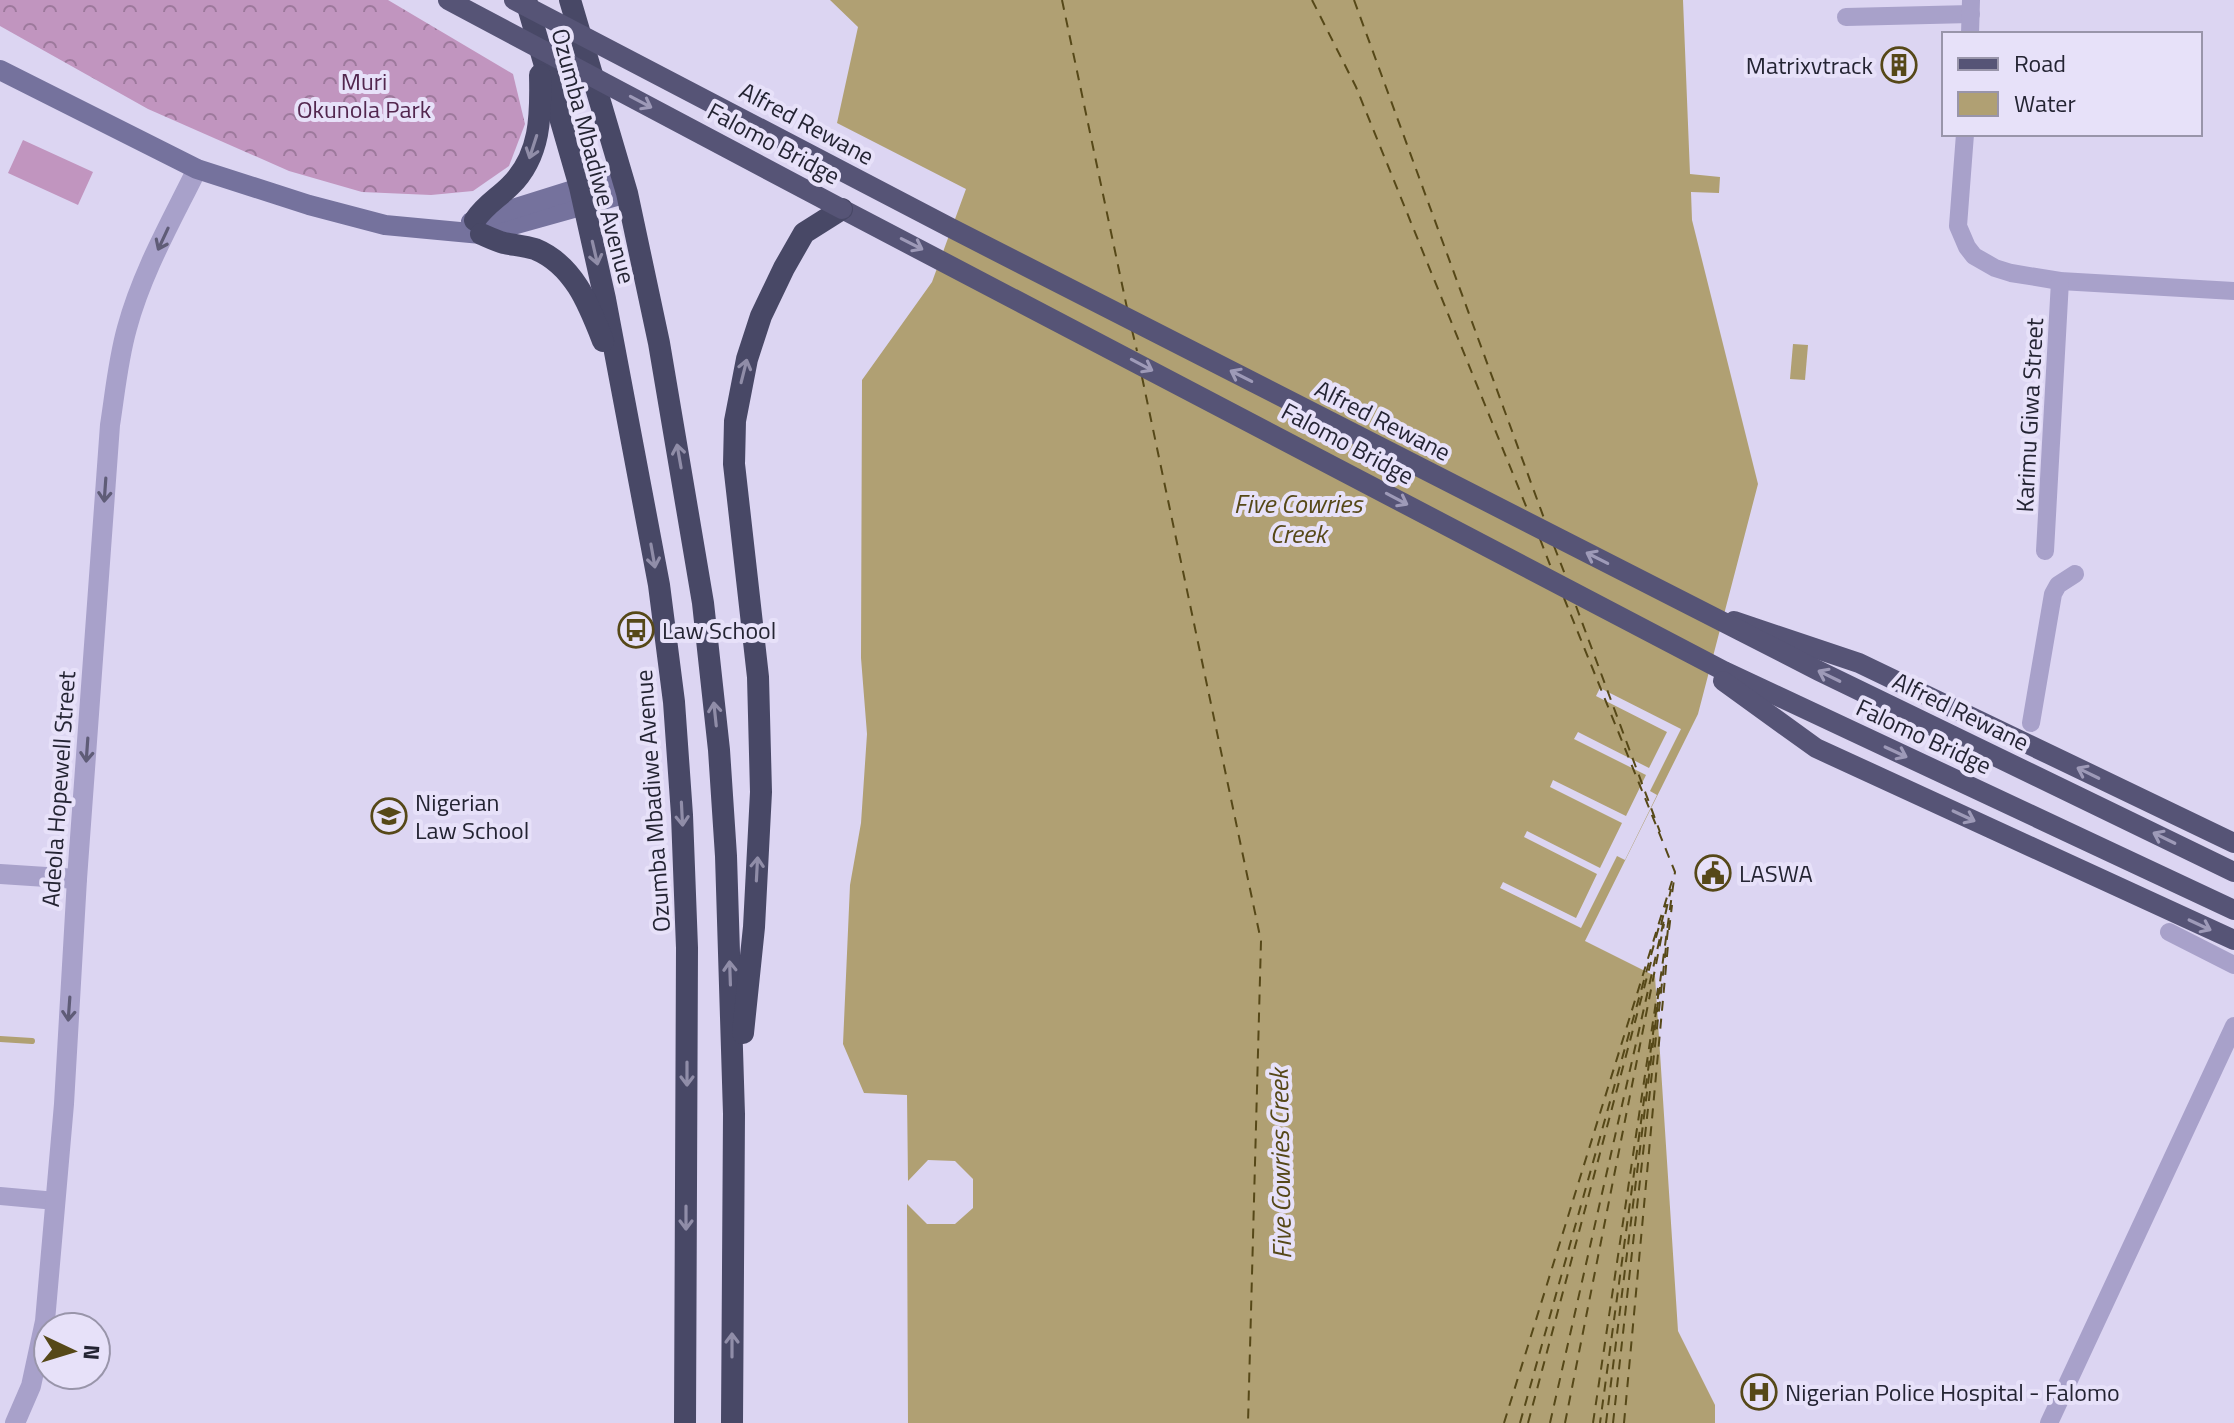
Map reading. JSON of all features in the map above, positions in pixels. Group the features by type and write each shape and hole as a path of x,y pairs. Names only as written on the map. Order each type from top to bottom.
{"highway":[{"name":"Ozumba Mbadiwe Avenue","path":"526,0 582,196 659,585 674,702 687,948 685,1423"},
{"name":"Ozumba Mbadiwe Avenue","path":"570,0 624,184 659,343 703,603 719,750 726,856 734,1114 732,1423"},
{"path":"539,42 540,120 535,145 525,169 507,189 483,207 478,227 502,243 532,248 549,256 564,269 576,283 590,310 624,396"},
{"path":"734,1114 754,927 761,792 758,677 734,464 735,421 744,371 761,316 784,268 804,233 842,209"}],"main road":[{"name":"Falomo Bridge","path":"448,0 1724,671 2234,910"},
{"name":"Alfred Rewane","path":"514,0 951,228 1819,671 2234,872"},
{"path":"0,70 197,169 309,205 385,225 453,231 478,227 624,184"},
{"path":"1695,608 1859,663 2234,843"},
{"path":"1674,645 1816,748 2234,940"}],"street":[{"path":"1846,17 1971,7 1970,32"},
{"path":"1965,136 1958,226 1974,256 2011,273 2060,281 2234,291"},
{"name":"Adeola Hopewell Street","path":"15,1423 31,1386 41,1347 56,1201 110,425 118,366 139,292 197,169"},
{"name":"Karimu Giwa Street","path":"2045,551 2060,281"},
{"path":"2031,723 2053,594 2058,585 2075,574"},
{"path":"0,874 77,879"},
{"path":"2169,932 2234,965"},
{"path":"2049,1423 2234,1026"},
{"path":"0,1196 56,1201"}],"green space":[{"name":"Muri Okunola Park","path":"0,0 388,0 513,74 525,124 509,166 473,191 431,195 362,192 289,171 148,109 0,26"},
{"path":"23,140 93,172 78,205 8,173"}],"water":[{"name":"Five Cowries Creek","path":"830,0 1683,0 1690,174 1720,177 1719,193 1691,192 1692,220 1758,484 1698,714 1585,941 1655,976 1678,1331 1715,1405 1715,1423 908,1423 907,1204 927,1224 955,1224 973,1208 973,1179 955,1161 928,1160 908,1181 907,1095 864,1093 843,1044 850,885 861,823 867,734 861,658 862,380 932,282 966,189 837,123 858,27"},
{"path":"1793,344 1808,345 1805,380 1790,379"}],"pier":[{"path":"1600,688 1681,729 1650,791 1657,795 1625,860 1617,856 1581,928 1500,888 1503,882 1576,918 1597,874 1524,837 1527,831 1600,868 1622,823 1550,787 1553,780 1626,816 1646,775 1574,739 1578,732 1649,768 1667,732 1596,696"}],"waterway":[{"path":"0,1039 32,1041"}],"ferry route":[{"path":"1062,0 1127,308"},
{"path":"1312,0 1356,87 1528,511"},
{"path":"1354,0 1545,521"},
{"path":"1132,330 1137,351"},
{"path":"1142,377 1261,941 1248,1423"},
{"path":"1540,539 1552,570"},
{"path":"1554,546 1566,577"},
{"path":"1564,598 1675,872 1600,1423"},
{"path":"1576,606 1660,832"},
{"path":"1504,1423 1672,881"},
{"path":"1550,1423 1671,889"},
{"path":"1661,925 1666,904"},
{"path":"1669,930 1672,905"},
{"path":"1520,1423 1660,923"},
{"path":"1565,1423 1664,924"},
{"path":"1613,1423 1668,929"},
{"path":"1624,1423 1668,945"},
{"path":"1528,1423 1651,962"},
{"path":"1606,1423 1660,987"},
{"path":"1593,1423 1658,988"}],"place":[{"name":"Matrixvtrack","path":"1899,65"},
{"name":"Law School","path":"636,630"},
{"name":"Nigerian Law School","path":"389,816"},
{"name":"LASWA","path":"1713,873"},
{"name":"Nigerian Police Hospital - Falomo","path":"1759,1392"}]}
